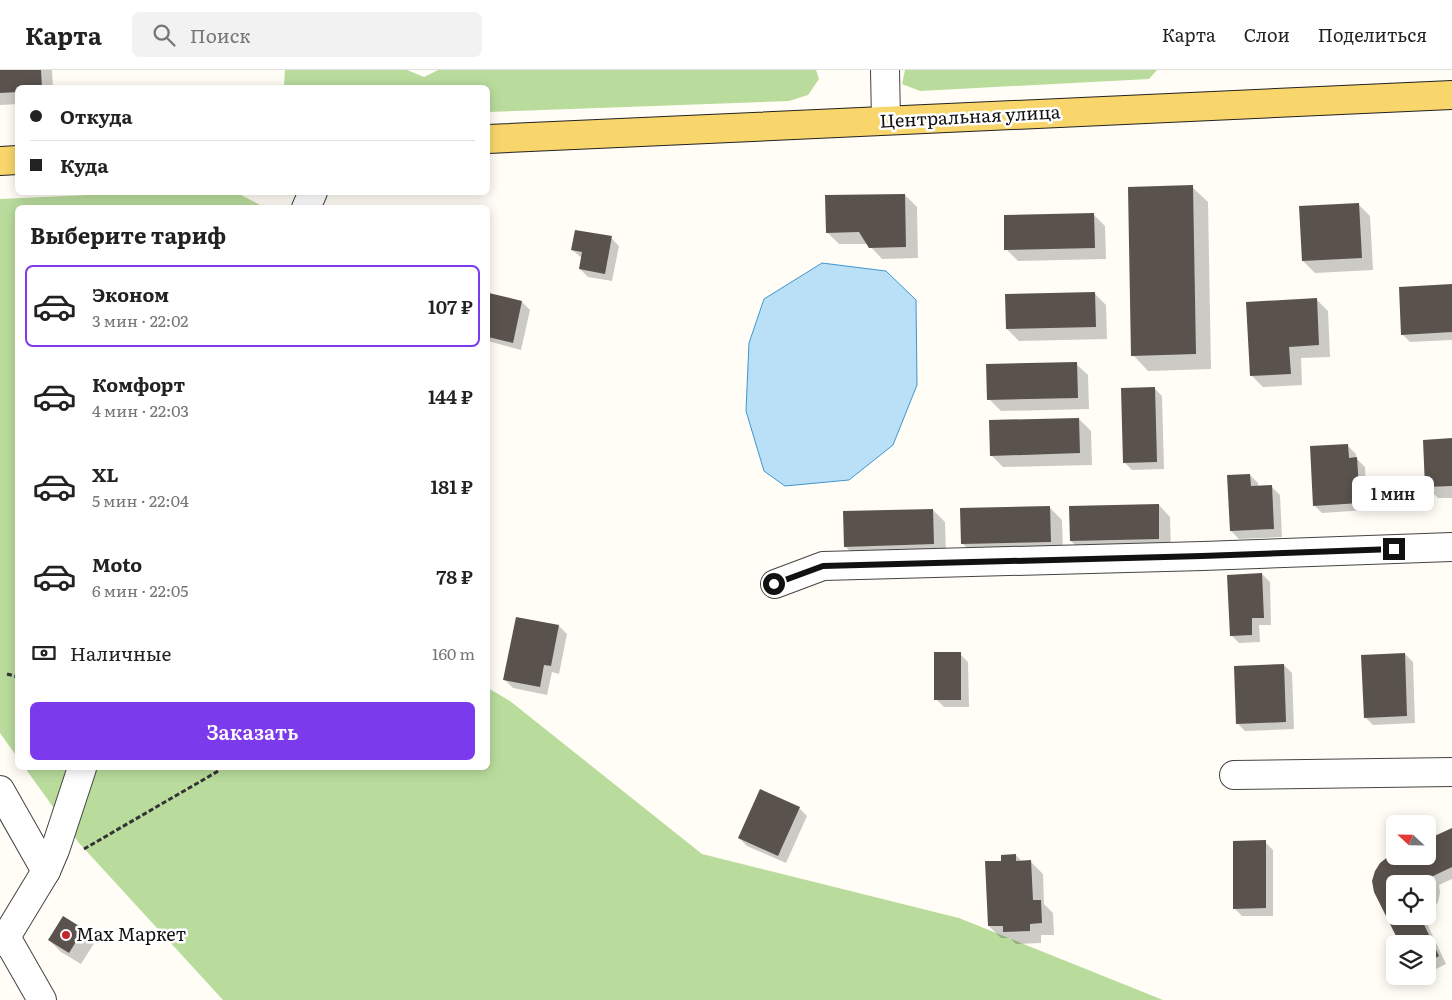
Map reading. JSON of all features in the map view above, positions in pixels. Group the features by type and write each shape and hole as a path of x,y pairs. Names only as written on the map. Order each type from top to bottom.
{"main road":[{"name":"Центральная улица","path":"490,139 1452,95"},
{"path":"0,161 15,160"}],"street":[{"path":"885,70 886,120"},
{"path":"774,584 823,566 1452,547"},
{"path":"42,1000 3,940 46,871 55,850 81,770"},
{"path":"1234,775 1452,772"},
{"path":"0,790 46,871"}],"path":[{"path":"6,674 15,676"},
{"path":"46,871 220,770"}],"green space":[{"path":"285,70 407,70 424,77 438,70 816,70 819,79 808,95 789,101 490,112 490,85 284,85"},
{"path":"905,70 1157,70 1149,79 920,91 902,84"},
{"path":"89,195 241,195 260,205 15,205 15,754 0,733 0,199"},
{"path":"490,689 510,701 702,854 959,918 1163,1000 223,1000 79,843 26,770 490,770"}],"water":[{"path":"822,263 886,271 916,300 917,385 893,445 849,480 785,486 764,471 746,411 749,343 764,299"}],"building":[{"path":"0,70 41,70 42,85 15,85 15,92 0,93"},
{"path":"1193,185 1196,354 1131,356 1128,187"},
{"path":"905,194 906,247 869,248 859,232 826,233 825,195"},
{"path":"1359,203 1362,258 1302,261 1299,206"},
{"path":"1094,213 1095,248 1004,250 1004,215"},
{"path":"575,230 612,236 605,274 579,269 582,252 571,250"},
{"path":"1452,284 1452,332 1401,335 1399,287"},
{"path":"1095,292 1096,327 1006,329 1005,294"},
{"path":"490,293 522,301 513,343 490,337"},
{"path":"1317,298 1319,345 1289,347 1291,374 1250,376 1246,302"},
{"path":"1077,362 1078,398 987,400 986,364"},
{"path":"1155,387 1157,462 1123,463 1121,388"},
{"path":"1079,418 1080,453 990,456 989,420"},
{"path":"1452,438 1452,486 1425,487 1423,440"},
{"path":"1348,444 1349,458 1357,457 1360,503 1313,506 1310,446"},
{"path":"1250,474 1251,486 1272,485 1274,529 1230,531 1227,475"},
{"path":"1159,504 1159,539 1070,541 1069,506"},
{"path":"1050,506 1051,542 961,544 960,508"},
{"path":"933,509 934,544 844,547 843,511"},
{"path":"1262,573 1264,618 1252,618 1252,635 1230,636 1227,575"},
{"path":"516,617 559,625 551,666 544,665 540,687 503,680"},
{"path":"934,652 961,652 961,700 934,700"},
{"path":"1405,653 1407,716 1364,718 1361,655"},
{"path":"1284,664 1286,722 1236,724 1234,666"},
{"path":"760,789 800,807 778,856 738,838"},
{"path":"1452,828 1452,867 1435,875 1386,875 1386,916 1374,892 1372,881 1375,871 1386,858 1386,865 1436,865 1436,835"},
{"path":"1266,840 1266,908 1233,909 1233,841"},
{"path":"1016,854 1016,861 1031,860 1033,900 1041,900 1042,923 1030,924 1030,931 1003,932 1003,926 988,926 985,861 1001,861 1001,855"},
{"name":"Мах Маркет","path":"63,916 84,929 69,953 48,940"},
{"path":"1390,925 1424,925 1429,935 1396,935"}],"place":[{"name":"Мах Маркет","path":"66,935"}],"route":[{"path":"774,584 823,566 1394,549"}]}
